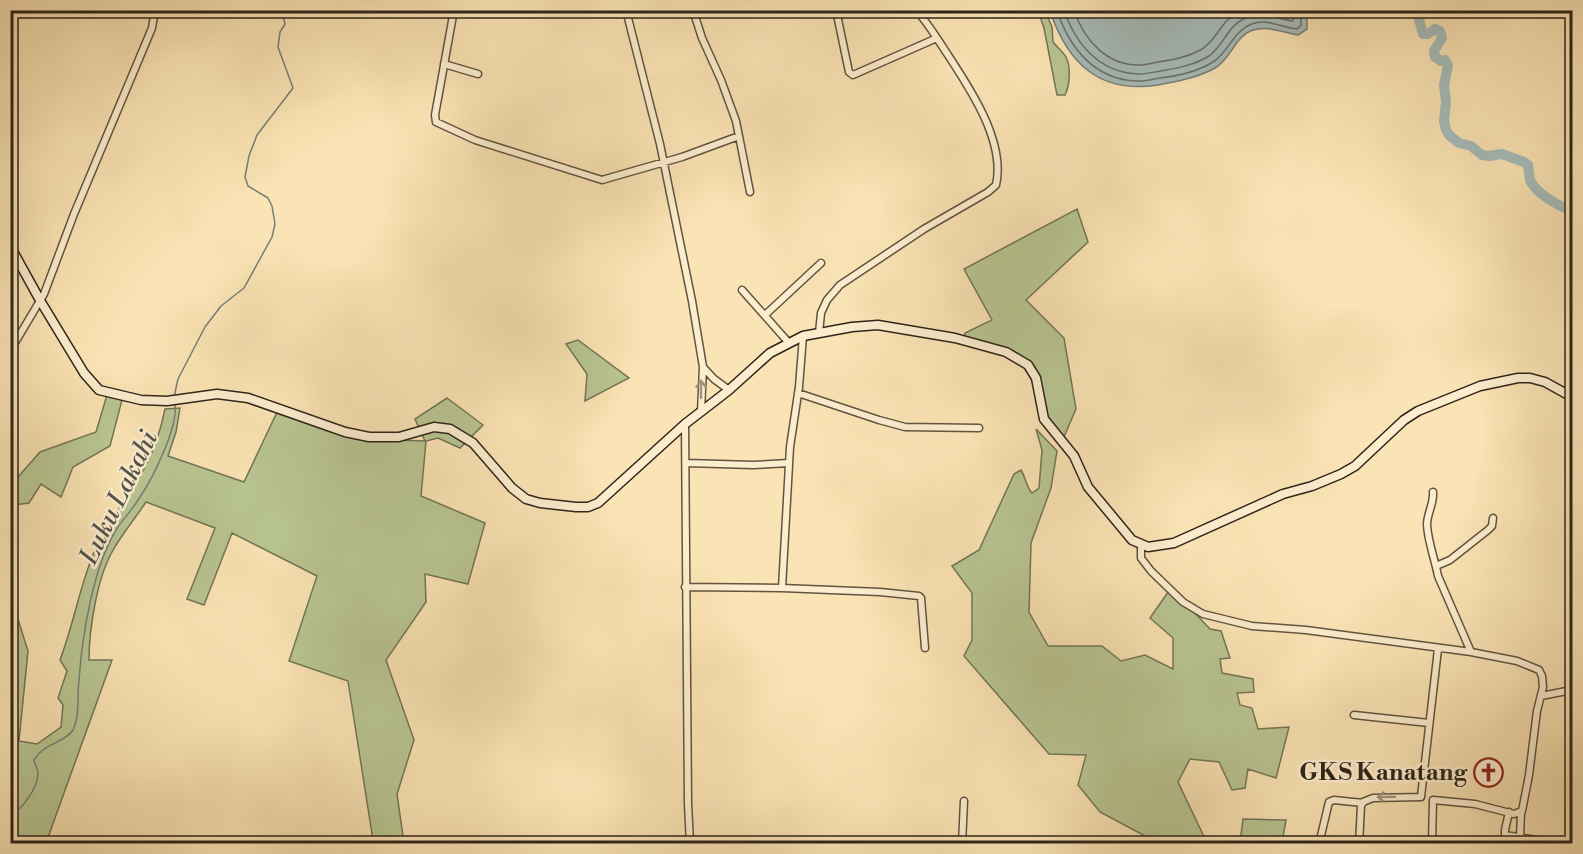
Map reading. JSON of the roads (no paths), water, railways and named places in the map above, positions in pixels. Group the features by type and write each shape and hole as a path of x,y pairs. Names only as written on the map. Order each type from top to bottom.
{"main road":[{"path":"10,246 40,302 84,374 95,386 111,394 132,399 167,401 217,394 248,398 339,430 369,437 399,437 434,427 450,429 473,442 519,494 540,503 576,507 598,504 685,424 729,390 770,353 803,336 852,327 878,325 955,338 1006,352 1021,360 1032,370 1036,378 1042,411 1048,426 1074,456 1088,487 1132,540 1141,546 1148,547 1174,543 1283,494 1312,486 1341,474 1354,466 1390,431 1411,415 1480,386 1518,378 1530,378 1545,382 1572,397"}],"street":[{"path":"10,351 40,302 74,214 152,28 155,10"},
{"path":"454,10 435,120 462,135 597,179 607,179 664,162 739,136"},
{"path":"626,10 664,162 703,366 701,413"},
{"path":"693,10 736,121 750,192"},
{"path":"836,10 849,72 853,75 937,38"},
{"path":"819,333 823,308 840,285 924,229 988,192 996,185 993,143 980,109 930,26 916,10"},
{"path":"444,64 478,74"},
{"path":"765,315 821,263"},
{"path":"741,290 789,343"},
{"path":"782,588 789,463 803,336"},
{"path":"703,366 714,379 729,390"},
{"path":"798,393 905,427 979,428"},
{"path":"685,424 690,843"},
{"path":"686,463 740,465 789,463"},
{"path":"1433,492 1434,500 1427,524 1438,576 1471,652"},
{"path":"1436,566 1450,560 1492,526 1493,518"},
{"path":"1141,546 1141,558 1151,571 1183,602 1203,614 1252,626 1306,630 1471,652 1517,661 1535,668 1542,676 1541,696 1524,806 1521,812 1520,838"},
{"path":"686,587 782,588 919,596 925,648"},
{"path":"1421,797 1438,649"},
{"path":"1541,696 1572,690"},
{"path":"1354,715 1429,723"},
{"path":"1319,843 1329,802 1334,800 1363,802 1373,798 1421,797 1521,812"},
{"path":"1432,843 1433,800"},
{"path":"962,843 964,801"},
{"path":"1359,843 1363,802"},
{"path":"1505,843 1509,812"},
{"path":"1505,835 1562,843"}],"water":[{"path":"1307,10 1307,29 1298,35 1270,29 1253,30 1237,42 1225,59 1215,68 1194,77 1137,87 1103,80 1089,71 1066,46 1050,11"}],"waterway":[{"name":"Luku Lakahi","path":"174,397 178,379 205,327 221,306 244,288 272,237 275,224 272,206 268,198 248,186 245,177 249,156 257,135 293,88 278,47 280,32 285,24 282,10"},
{"path":"1414,10 1417,12 1423,34 1428,34 1435,29 1440,31 1442,38 1434,51 1435,57 1441,61 1445,60 1448,65 1444,85 1446,102 1444,121 1449,135 1459,143 1471,146 1482,155 1502,154 1524,162 1528,165 1530,180 1537,190 1555,203 1572,211"},
{"name":"Luku Lakahi","path":"10,816 24,803 35,786 38,770 34,760 43,750 73,730 86,623 95,582 108,545 116,530 137,501 158,465 173,426 175,405"}],"place":[{"name":"GKS Kanatang","path":"1488,772"}]}
